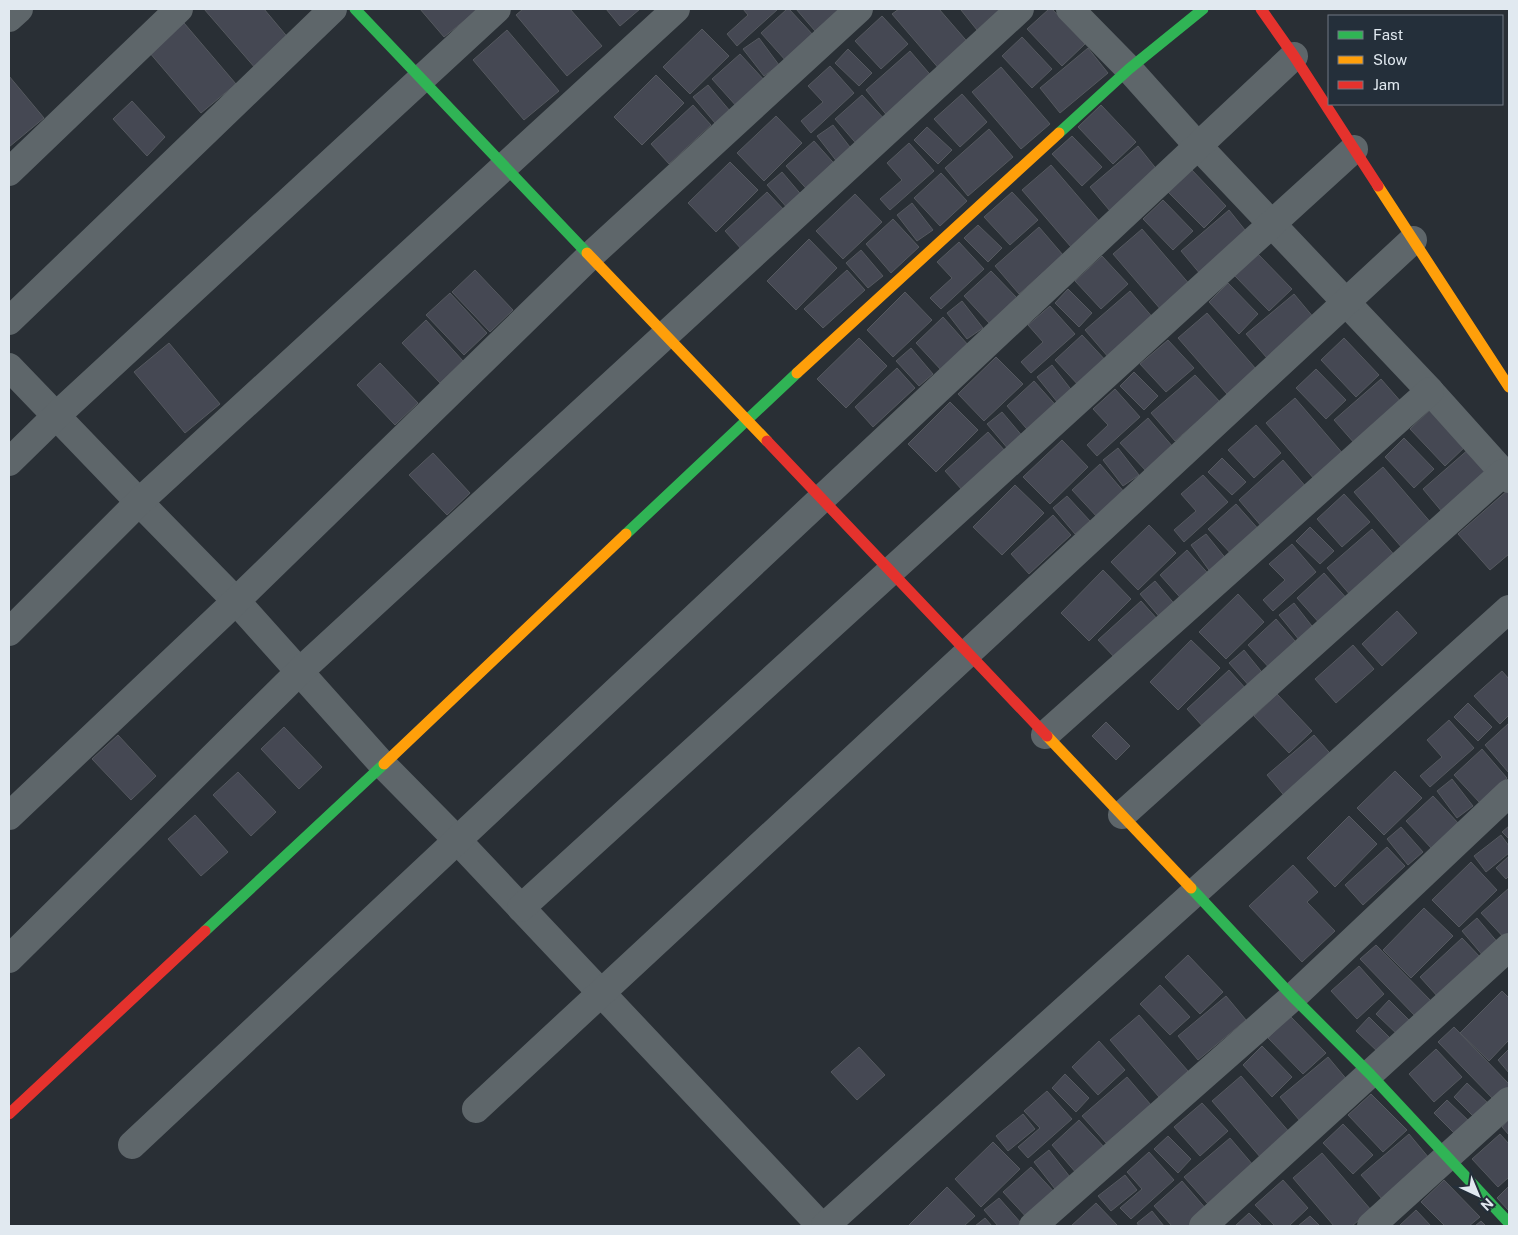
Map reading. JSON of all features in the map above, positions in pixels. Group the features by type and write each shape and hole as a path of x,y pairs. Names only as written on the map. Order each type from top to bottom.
{"street":[{"path":"9,18 19,9"},
{"path":"9,172 179,9"},
{"path":"9,321 332,9"},
{"path":"355,9 1293,997 1370,1074 1509,1224"},
{"path":"9,462 56,415 497,9"},
{"path":"9,632 139,502 676,9"},
{"path":"9,816 236,601 590,256 859,9"},
{"path":"9,959 299,672 1020,9"},
{"path":"1070,9 1129,69 1198,146 1430,391 1506,476 1122,815"},
{"path":"9,1114 383,765 746,420 1129,69 1203,9"},
{"path":"1261,9 1294,56 1509,387"},
{"path":"132,1145 1294,56"},
{"path":"521,908 1354,149"},
{"path":"476,1108 1413,240"},
{"path":"9,367 236,601 383,765 457,840 821,1226"},
{"path":"1046,735 1430,391"},
{"path":"825,1226 1509,609"},
{"path":"1033,1226 1293,997 1509,793"},
{"path":"1203,1226 1509,946"},
{"path":"1372,1226 1509,1101"}],"building":[{"path":"204,9 264,9 290,40 256,69"},
{"path":"420,9 479,9 444,37"},
{"path":"523,9 570,9 602,46 567,76 516,15"},
{"path":"606,9 640,9 620,26"},
{"path":"743,9 778,9 737,46 727,34 748,15"},
{"path":"787,9 814,36 786,61 761,33"},
{"path":"796,9 840,9 815,31"},
{"path":"899,9 939,9 971,46 941,71 892,14"},
{"path":"962,9 1012,9 981,35"},
{"path":"1049,9 1052,9 1085,44 1062,66 1027,29"},
{"path":"882,16 908,44 881,69 855,41"},
{"path":"184,23 236,84 201,113 149,52"},
{"path":"702,29 729,56 690,94 663,67"},
{"path":"507,30 559,91 524,120 473,60"},
{"path":"1022,37 1052,69 1032,88 1002,56"},
{"path":"759,38 779,65 764,76 743,49"},
{"path":"1088,48 1108,73 1060,113 1040,88"},
{"path":"848,49 872,73 859,86 835,63"},
{"path":"910,51 934,79 889,118 866,90"},
{"path":"740,54 766,82 738,108 712,79"},
{"path":"830,66 854,93 811,133 801,121 823,102 808,86"},
{"path":"1001,67 1050,124 1021,149 972,92"},
{"path":"656,75 684,103 642,145 614,117"},
{"path":"9,76 44,118 9,147"},
{"path":"708,85 730,111 715,123 693,97"},
{"path":"962,94 987,122 960,147 934,119"},
{"path":"862,95 888,123 860,148 835,119"},
{"path":"132,101 165,137 147,156 113,119"},
{"path":"693,105 711,125 669,164 651,144"},
{"path":"1101,105 1136,142 1113,164 1078,127"},
{"path":"776,116 802,143 764,181 737,153"},
{"path":"833,125 853,151 838,163 817,136"},
{"path":"927,127 952,150 938,164 914,140"},
{"path":"989,129 1013,157 968,196 945,168"},
{"path":"1072,136 1102,167 1082,186 1052,154"},
{"path":"814,141 840,170 812,195 786,166"},
{"path":"909,143 934,171 890,210 880,199 902,180 887,163"},
{"path":"1138,146 1158,171 1110,211 1090,187"},
{"path":"730,162 758,190 716,232 688,203"},
{"path":"1051,165 1100,222 1071,247 1022,190"},
{"path":"1191,169 1226,206 1204,228 1168,192"},
{"path":"782,172 804,198 789,210 767,185"},
{"path":"941,173 967,201 940,226 914,198"},
{"path":"767,192 786,212 743,251 725,231"},
{"path":"1012,192 1038,220 1010,245 984,217"},
{"path":"855,194 882,222 843,259 816,231"},
{"path":"1163,200 1193,231 1173,250 1143,219"},
{"path":"912,203 933,230 917,241 897,215"},
{"path":"1229,210 1249,235 1201,275 1181,251"},
{"path":"893,219 919,247 891,273 866,244"},
{"path":"978,225 1002,248 988,262 964,238"},
{"path":"1039,227 1063,255 1019,294 995,266"},
{"path":"1142,229 1191,286 1162,311 1113,254"},
{"path":"809,239 837,268 796,310 767,281"},
{"path":"959,242 984,269 941,309 930,298 952,278 937,262"},
{"path":"861,250 883,276 868,288 846,263"},
{"path":"1257,253 1292,289 1269,311 1234,275"},
{"path":"1102,256 1128,284 1101,309 1075,281"},
{"path":"475,270 513,310 490,332 452,292"},
{"path":"847,270 865,290 823,328 804,309"},
{"path":"991,271 1018,299 990,324 964,296"},
{"path":"1228,283 1258,314 1239,334 1209,302"},
{"path":"1068,289 1092,313 1079,327 1055,303"},
{"path":"1130,291 1154,319 1109,358 1085,330"},
{"path":"905,292 932,320 893,357 867,330"},
{"path":"450,293 487,333 464,355 426,315"},
{"path":"1294,294 1314,318 1267,358 1246,334"},
{"path":"962,301 983,328 967,339 947,313"},
{"path":"1050,306 1075,334 1031,373 1021,362 1043,342 1028,325"},
{"path":"1207,313 1256,369 1227,394 1178,338"},
{"path":"943,317 969,346 942,371 916,343"},
{"path":"426,320 463,361 440,383 402,343"},
{"path":"1082,335 1108,363 1081,388 1055,360"},
{"path":"859,338 887,366 846,408 817,379"},
{"path":"1344,338 1379,375 1356,397 1321,360"},
{"path":"1168,340 1194,368 1166,392 1140,364"},
{"path":"169,343 220,404 185,433 134,372"},
{"path":"911,348 933,374 919,386 896,361"},
{"path":"996,357 1023,384 984,421 958,394"},
{"path":"380,363 418,403 395,425 357,385"},
{"path":"1052,365 1073,392 1058,403 1037,377"},
{"path":"897,368 915,388 873,427 855,407"},
{"path":"1316,369 1346,400 1326,419 1296,388"},
{"path":"1134,372 1158,396 1144,410 1120,386"},
{"path":"1195,375 1220,402 1175,441 1151,413"},
{"path":"1381,379 1402,403 1355,444 1334,420"},
{"path":"1034,381 1060,410 1032,435 1007,406"},
{"path":"1115,389 1140,417 1097,456 1087,445 1108,425 1093,409"},
{"path":"1295,398 1344,455 1315,480 1266,423"},
{"path":"950,402 978,430 936,472 908,444"},
{"path":"1433,407 1468,444 1445,466 1410,429"},
{"path":"1002,412 1024,438 1009,450 987,424"},
{"path":"1148,418 1173,447 1146,471 1120,443"},
{"path":"1256,425 1281,453 1254,478 1228,450"},
{"path":"988,432 1006,452 963,491 945,471"},
{"path":"1404,438 1434,469 1414,488 1385,457"},
{"path":"1062,440 1088,467 1050,504 1023,477"},
{"path":"1118,448 1139,475 1123,486 1103,460"},
{"path":"1470,448 1491,473 1443,513 1423,489"},
{"path":"433,453 470,493 447,515 409,475"},
{"path":"1222,458 1246,482 1232,495 1208,472"},
{"path":"1283,460 1307,488 1262,527 1239,500"},
{"path":"1100,464 1125,493 1098,518 1072,490"},
{"path":"1383,467 1432,524 1403,549 1354,492"},
{"path":"1203,475 1228,502 1184,542 1174,530 1196,511 1181,494"},
{"path":"1015,485 1044,513 1002,555 973,527"},
{"path":"1509,489 1509,554 1490,570 1458,534"},
{"path":"1344,494 1370,522 1342,547 1317,519"},
{"path":"1067,496 1090,521 1075,534 1053,508"},
{"path":"1236,504 1261,532 1234,557 1208,529"},
{"path":"1053,515 1071,535 1029,574 1011,554"},
{"path":"1149,525 1176,553 1138,590 1111,562"},
{"path":"1310,527 1334,551 1320,564 1296,541"},
{"path":"1372,529 1396,557 1351,596 1327,568"},
{"path":"1206,534 1227,560 1211,573 1191,545"},
{"path":"1292,544 1316,572 1273,611 1263,600 1285,580 1269,564"},
{"path":"1187,550 1213,579 1186,604 1160,575"},
{"path":"1103,570 1131,599 1089,641 1061,613"},
{"path":"1324,573 1349,601 1322,626 1297,598"},
{"path":"1155,581 1177,607 1162,620 1140,594"},
{"path":"1238,594 1264,622 1226,659 1199,632"},
{"path":"1141,601 1159,621 1117,660 1098,640"},
{"path":"1294,603 1315,630 1300,641 1279,615"},
{"path":"1397,611 1417,633 1382,666 1362,644"},
{"path":"1276,619 1301,648 1274,673 1248,645"},
{"path":"1191,640 1220,668 1178,710 1150,682"},
{"path":"1353,645 1374,669 1336,703 1315,679"},
{"path":"1244,650 1265,676 1251,688 1229,663"},
{"path":"1229,670 1247,690 1205,729 1187,709"},
{"path":"1502,671 1509,679 1509,715 1500,724 1474,696"},
{"path":"1277,694 1312,731 1289,753 1254,716"},
{"path":"1468,703 1492,727 1478,741 1454,717"},
{"path":"1449,720 1474,748 1430,787 1420,776 1442,757 1427,740"},
{"path":"1106,722 1130,746 1116,760 1092,736"},
{"path":"1509,723 1509,772 1508,772 1485,745"},
{"path":"284,727 322,767 299,789 261,749"},
{"path":"118,735 156,776 131,800 92,759"},
{"path":"1314,735 1335,759 1287,799 1267,775"},
{"path":"1482,749 1507,778 1480,803 1454,775"},
{"path":"1395,771 1422,798 1384,835 1357,808"},
{"path":"238,772 276,812 251,836 213,795"},
{"path":"1452,779 1473,806 1457,818 1437,791"},
{"path":"1433,796 1459,824 1432,849 1406,821"},
{"path":"195,815 228,852 201,876 168,839"},
{"path":"1349,816 1377,844 1335,887 1307,858"},
{"path":"1509,826 1509,839 1502,832"},
{"path":"1401,827 1423,852 1408,865 1387,839"},
{"path":"1501,835 1509,846 1509,853 1486,872 1474,856"},
{"path":"1387,847 1405,866 1363,905 1345,885"},
{"path":"1509,856 1509,876 1506,879 1496,868"},
{"path":"1471,862 1497,890 1459,927 1432,900"},
{"path":"1293,865 1318,892 1307,902 1335,931 1302,962 1249,906"},
{"path":"1509,888 1509,939 1507,941 1481,913"},
{"path":"1424,908 1453,936 1411,978 1383,950"},
{"path":"1477,918 1499,944 1484,957 1462,931"},
{"path":"1462,938 1481,958 1438,997 1420,977"},
{"path":"1376,945 1433,1003 1417,1018 1360,959"},
{"path":"1188,955 1223,992 1200,1014 1165,977"},
{"path":"1359,966 1384,994 1357,1019 1331,991"},
{"path":"1160,985 1190,1017 1170,1035 1140,1004"},
{"path":"1502,991 1509,998 1509,1040 1489,1061 1460,1033"},
{"path":"1226,996 1246,1020 1198,1060 1178,1036"},
{"path":"1389,1000 1413,1024 1400,1037 1376,1014"},
{"path":"1139,1015 1188,1071 1159,1097 1110,1040"},
{"path":"1290,1016 1326,1053 1303,1074 1268,1038"},
{"path":"1369,1017 1393,1041 1380,1054 1356,1031"},
{"path":"1454,1027 1509,1084 1509,1087 1495,1101 1438,1042"},
{"path":"1099,1041 1125,1070 1098,1095 1072,1067"},
{"path":"1262,1046 1292,1077 1272,1097 1243,1065"},
{"path":"859,1047 885,1075 857,1100 831,1072"},
{"path":"1436,1049 1462,1077 1434,1102 1409,1074"},
{"path":"1509,1049 1509,1073 1498,1060"},
{"path":"1328,1057 1348,1081 1300,1121 1280,1097"},
{"path":"1065,1074 1089,1098 1076,1112 1052,1088"},
{"path":"1241,1076 1290,1133 1261,1158 1212,1101"},
{"path":"1127,1077 1151,1105 1106,1143 1082,1116"},
{"path":"1467,1083 1491,1106 1477,1120 1454,1097"},
{"path":"1047,1091 1072,1119 1028,1158 1018,1147 1040,1128 1024,1111"},
{"path":"1371,1094 1407,1130 1383,1152 1348,1115"},
{"path":"1447,1100 1471,1123 1458,1137 1434,1113"},
{"path":"1202,1103 1228,1131 1200,1156 1174,1127"},
{"path":"1023,1114 1035,1129 1008,1151 996,1136"},
{"path":"1509,1119 1509,1135 1502,1127"},
{"path":"1079,1120 1105,1148 1077,1174 1052,1145"},
{"path":"1343,1124 1373,1155 1353,1174 1323,1143"},
{"path":"1409,1134 1429,1158 1382,1199 1361,1175"},
{"path":"1500,1134 1509,1144 1509,1177 1498,1187 1472,1159"},
{"path":"1168,1136 1191,1159 1178,1173 1154,1149"},
{"path":"1230,1138 1253,1165 1208,1204 1184,1177"},
{"path":"993,1142 1020,1169 981,1207 955,1179"},
{"path":"1049,1150 1070,1177 1055,1189 1034,1162"},
{"path":"1149,1152 1174,1180 1131,1219 1120,1208 1142,1189 1127,1172"},
{"path":"1322,1153 1371,1210 1352,1226 1334,1226 1293,1178"},
{"path":"1031,1167 1057,1195 1029,1220 1003,1192"},
{"path":"1125,1175 1137,1190 1111,1211 1098,1196"},
{"path":"1283,1180 1308,1208 1289,1226 1275,1226 1255,1205"},
{"path":"1444,1180 1480,1217 1469,1226 1445,1226 1421,1202"},
{"path":"1182,1181 1207,1210 1189,1226 1172,1226 1154,1206"},
{"path":"1509,1186 1509,1211 1497,1198"},
{"path":"947,1187 975,1216 964,1226 908,1226"},
{"path":"999,1198 1021,1223 1017,1226 998,1226 984,1210"},
{"path":"1096,1203 1118,1226 1071,1226"},
{"path":"1416,1210 1431,1226 1399,1226"},
{"path":"1152,1211 1164,1226 1139,1226 1137,1223"},
{"path":"1249,1213 1262,1226 1235,1226"},
{"path":"1310,1216 1320,1226 1298,1226"},
{"path":"985,1218 992,1226 975,1226"},
{"path":"1481,1221 1486,1226 1475,1226"}],"traffic: fast":[{"path":"355,9 587,253"},
{"path":"1059,133 1129,69 1203,9"},
{"path":"626,534 797,373"},
{"path":"205,931 384,764"},
{"path":"1191,888 1293,997 1370,1074 1509,1223"}],"traffic: slow":[{"path":"797,373 1059,133"},
{"path":"1378,186 1509,387"},
{"path":"587,253 767,441"},
{"path":"384,764 626,534"},
{"path":"1047,736 1191,888"}],"traffic: jam":[{"path":"1261,9 1294,56 1378,186"},
{"path":"767,441 1047,736"},
{"path":"9,1114 205,931"}]}
